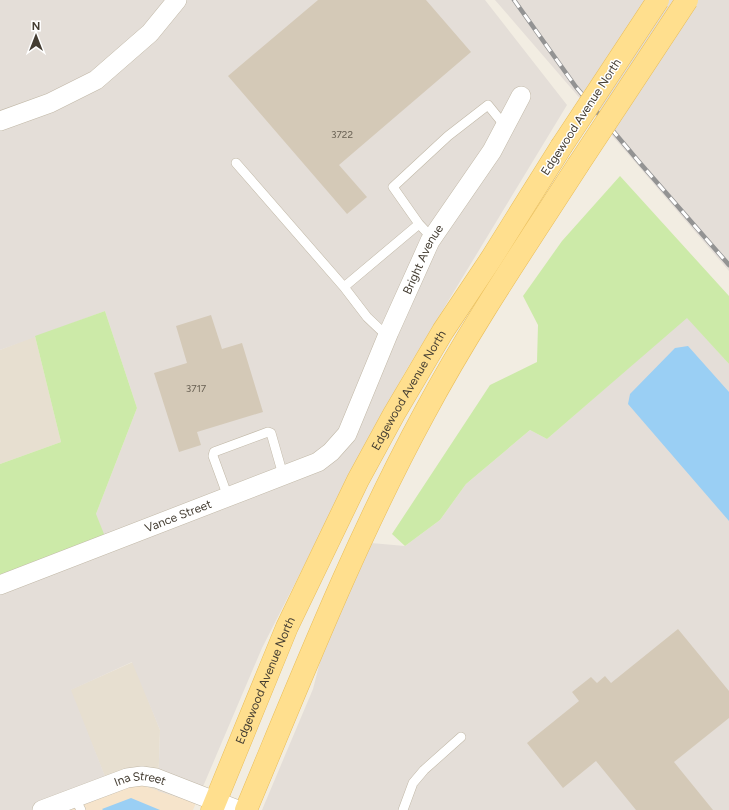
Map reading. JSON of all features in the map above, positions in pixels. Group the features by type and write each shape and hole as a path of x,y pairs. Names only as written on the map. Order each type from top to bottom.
{"main road":[{"name":"Edgewood Avenue North","path":"214,806 287,627 358,480 394,414 443,331 561,147 658,0"},
{"name":"Edgewood Avenue North","path":"246,810 331,607 384,491 424,413 469,334 578,165 688,0"}],"street":[{"path":"0,121 50,103 96,80 150,33 177,0"},
{"name":"Bright Avenue","path":"347,434 387,336 432,238 492,150 521,96"},
{"name":"Vance Street","path":"0,584 318,462 331,452 347,434"},
{"name":"Ina Street","path":"42,810 78,804 127,778 142,776 156,778 214,806 238,810"}],"lane":[{"path":"432,238 419,224 393,188 448,136 488,105 505,126"},
{"path":"236,163 344,287 367,317 387,336"},
{"path":"344,287 419,224"},
{"path":"228,497 213,456 214,452 268,432 271,433 283,475"},
{"path":"403,810 413,783 424,770 461,737"}],"shaded area":[{"path":"0,0 485,0 567,105 404,374 359,458 262,648 196,803 158,791 160,730 132,662 71,690 112,794 69,810 0,810 0,578 96,514 137,408 105,311 0,350"},
{"path":"495,0 729,0 729,271"},
{"path":"687,317 729,364 729,810 262,810 313,689 322,654 371,543 405,546 440,520 466,484 530,430 547,439"},
{"path":"35,336 61,442 0,464 0,350"},
{"path":"133,662 160,730 158,791 138,784 112,794 70,690"},
{"path":"138,784 196,803 193,810 69,810"}],"green space":[{"path":"620,176 729,296 729,364 687,318 547,439 530,430 466,484 440,520 405,546 392,534 490,385 537,362 538,325 523,296 562,241"},
{"path":"105,311 137,408 96,514 106,539 0,578 0,464 61,442 35,336"}],"water":[{"path":"688,346 729,392 729,521 628,404 630,394 675,348"},
{"path":"131,798 160,810 102,809"}],"building":[{"path":"318,0 426,0 471,52 339,165 367,197 347,214 228,76"},
{"path":"211,315 222,349 242,343 263,412 197,432 201,445 179,452 154,373 187,363 176,326"},
{"path":"678,629 729,691 729,718 674,762 713,810 636,810 596,761 563,788 527,743 579,701 572,692 591,677 597,683 605,676 611,683"}],"railway":[{"path":"514,0 576,87 729,265"}]}
